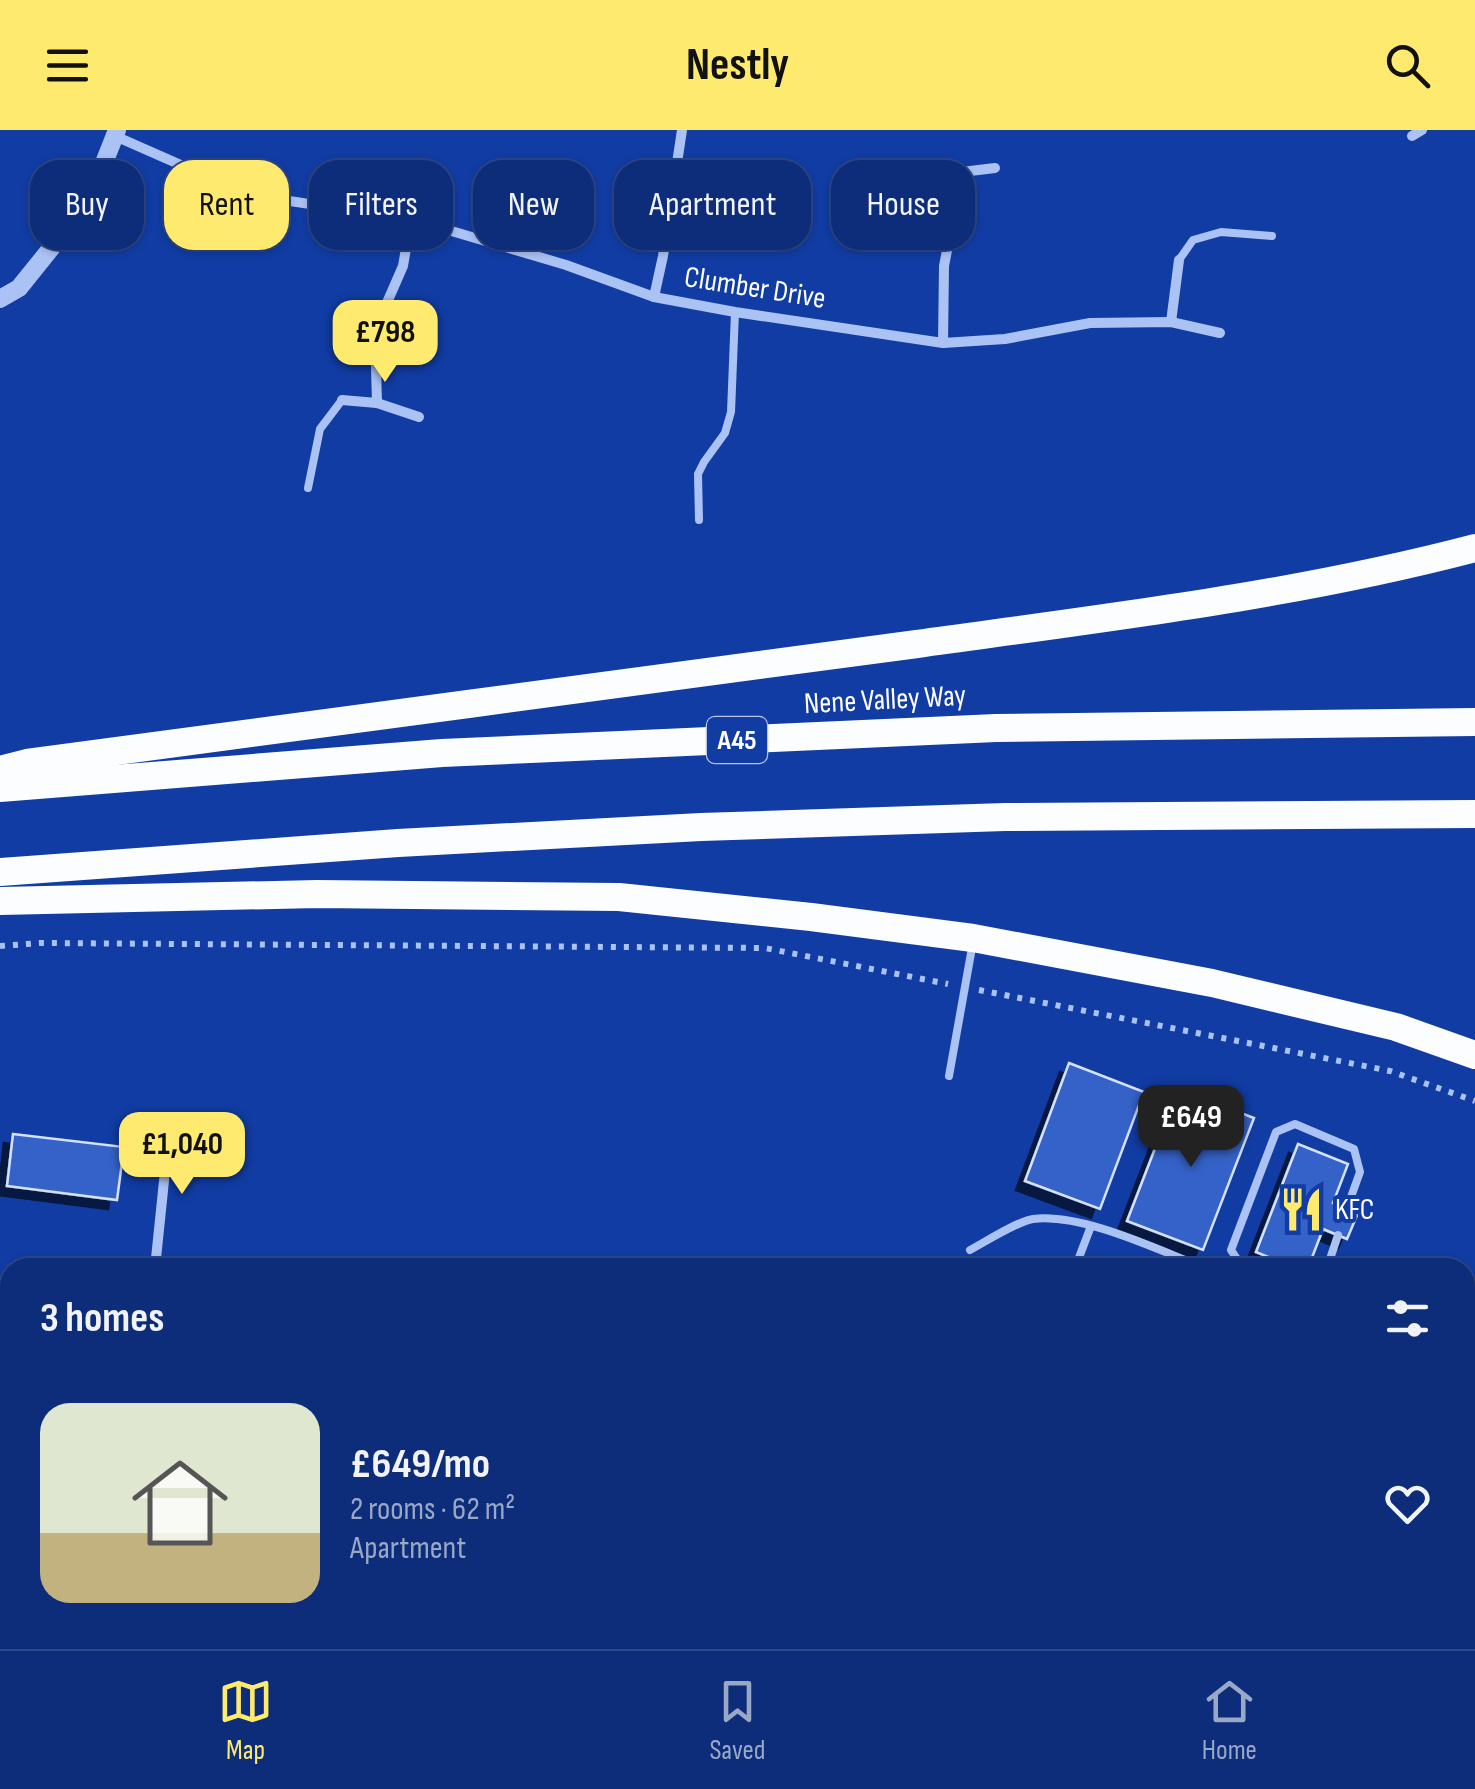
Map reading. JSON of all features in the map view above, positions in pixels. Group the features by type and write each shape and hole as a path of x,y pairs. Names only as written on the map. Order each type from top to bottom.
{"highway":[{"path":"0,770 105,752 1237,599 1406,566 1475,548"},
{"name":"Nene Valley Way","path":"0,788 442,753 976,729 1475,722"},
{"path":"0,872 398,843 720,826 1005,817 1475,814"},
{"path":"0,901 317,894 619,898 811,917 973,938 1212,983 1396,1028 1475,1055"}],"street":[{"path":"654,296 682,130"},
{"path":"0,299 19,288 89,201 116,133"},
{"name":"Clumber Drive","path":"116,133 250,194 309,204"},
{"path":"975,170 995,168"},
{"name":"Clumber Drive","path":"453,232 654,296 943,343 1005,339 1090,324 1171,322 1220,333"},
{"path":"377,403 374,330 403,266 406,250"},
{"path":"943,343 947,250"},
{"path":"1171,322 1179,260"},
{"path":"342,400 377,403 419,417"},
{"path":"156,1258 170,1122"}],"lane":[{"path":"1179,260 1193,240 1221,232 1272,236"},
{"path":"698,520 698,474 725,433 731,412 735,312"},
{"path":"308,488 320,429 342,400"},
{"path":"949,1076 973,938"},
{"path":"1237,1258 1232,1250 1276,1132 1295,1124 1354,1149 1360,1172 1347,1208"},
{"path":"970,1250 1030,1219 1062,1220 1091,1226 1178,1258"},
{"path":"1079,1258 1091,1226"},
{"path":"1330,1258 1338,1235"}],"path":[{"path":"0,946 60,943 765,948 1390,1071 1475,1102"}],"building":[{"path":"1069,1063 1144,1092 1100,1209 1025,1181"},
{"path":"1178,1089 1254,1118 1203,1250 1127,1221"},
{"path":"13,1134 124,1147 117,1200 7,1186"},
{"path":"1298,1144 1348,1164 1333,1203 1358,1213 1347,1239 1323,1229 1312,1258 1271,1258 1256,1252"}],"place":[{"name":"KFC","path":"1302,1210"}]}
